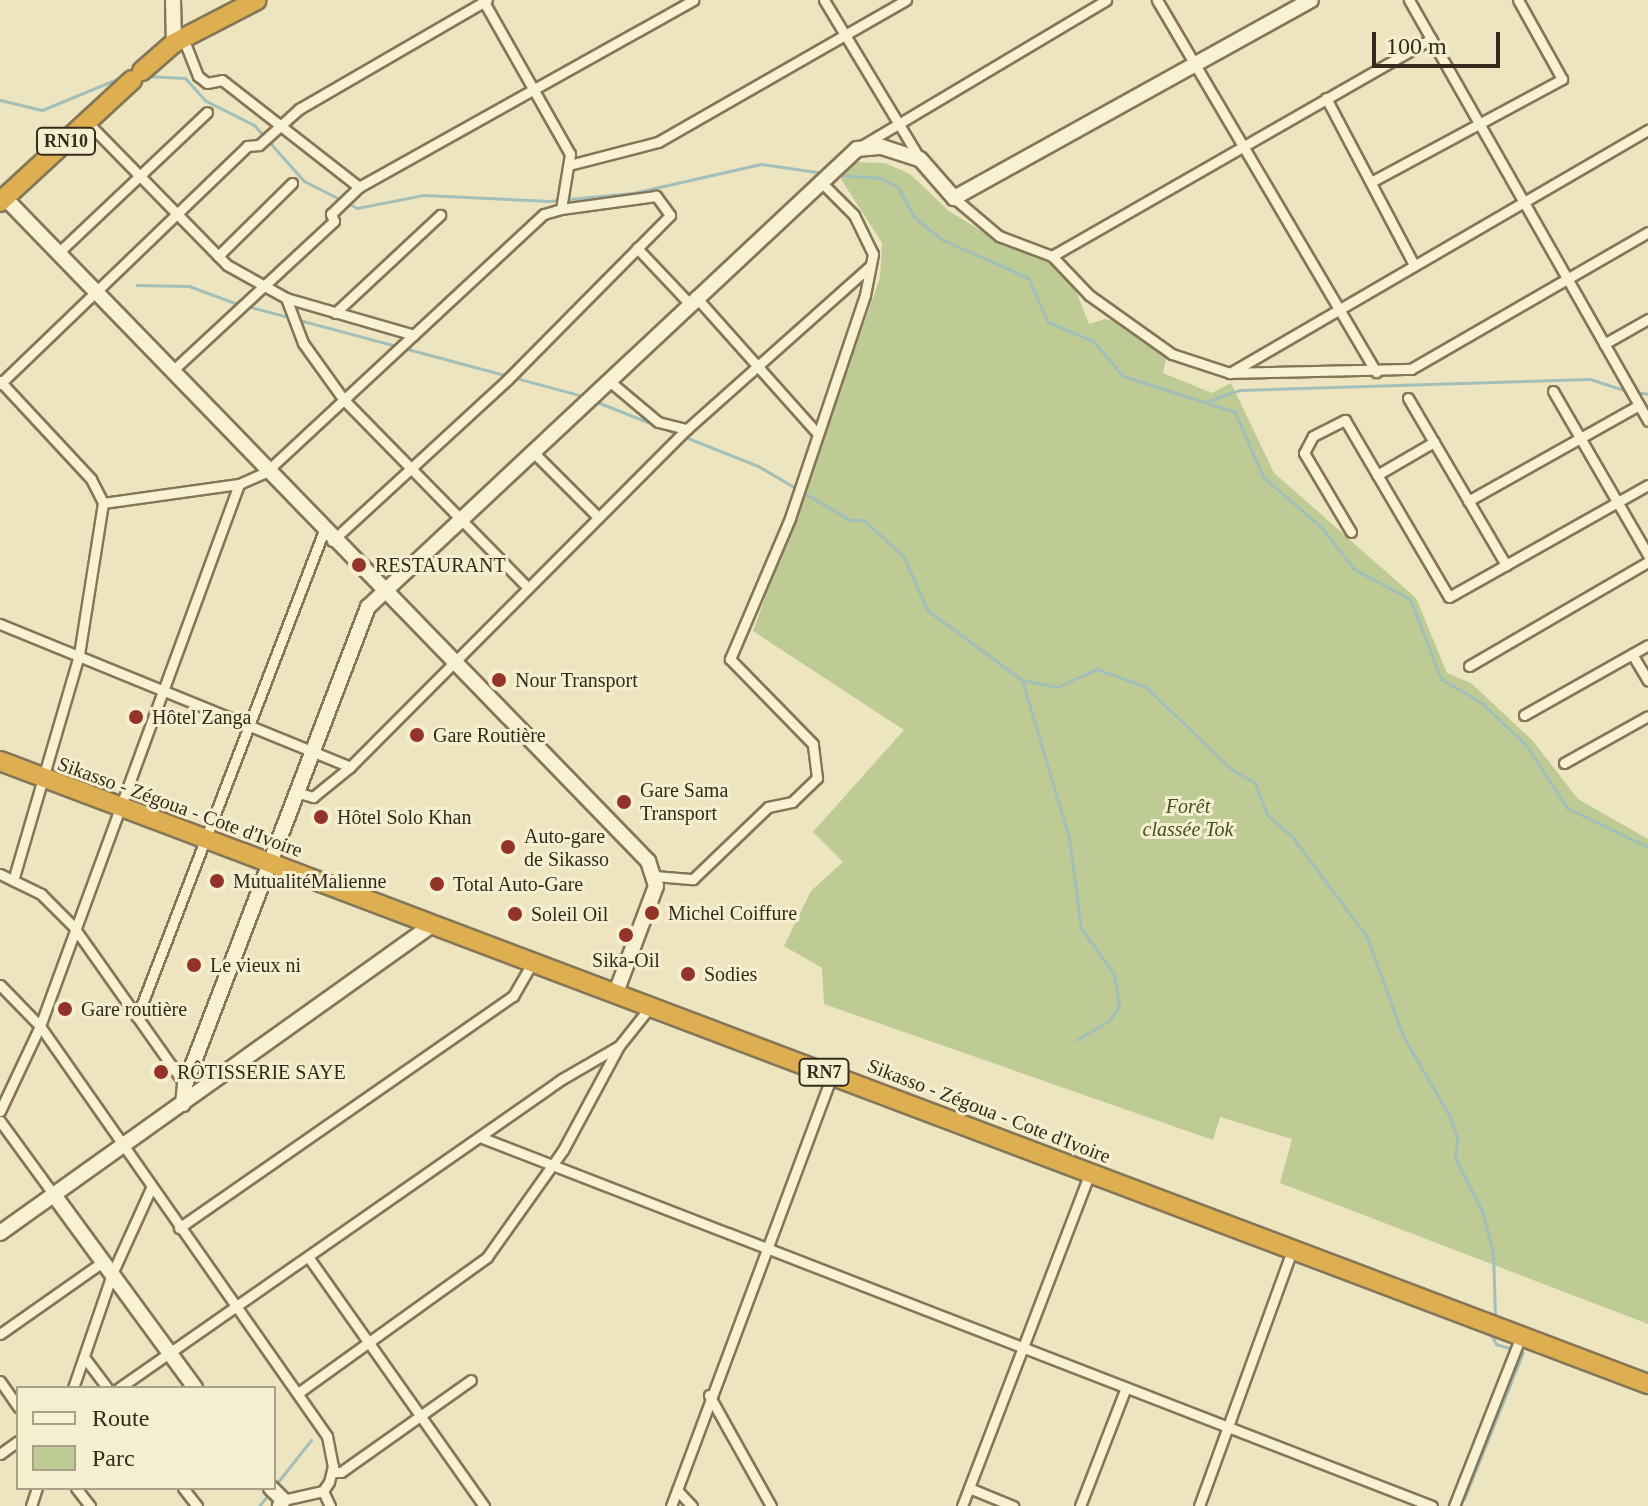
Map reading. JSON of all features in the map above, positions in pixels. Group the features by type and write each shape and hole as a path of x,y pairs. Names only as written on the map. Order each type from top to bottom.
{"highway":[{"name":"RN10","path":"2,198 178,40 257,0"},
{"name":"Sikasso - Zégoua - Cote d'Ivoire","path":"0,761 1648,1384"}],"street":[{"path":"173,0 178,40 198,76 207,83 222,80 275,132 359,187"},
{"path":"171,372 334,221 331,214 359,187 535,92 693,0"},
{"path":"824,0 920,159 954,198 999,236 1052,256 1089,295 1172,354 1230,373 1411,369 1565,276 1648,232"},
{"path":"569,165 658,142 906,0"},
{"path":"183,1104 185,1085 368,607 823,175 897,121 1106,0"},
{"path":"1157,0 1376,372"},
{"path":"954,198 1311,0"},
{"path":"1409,0 1643,410 1580,438 1468,501"},
{"path":"1371,182 1562,79 1518,0"},
{"path":"13,881 45,780 79,655 103,503 91,479 1,383 247,146 259,145 299,109 484,1 570,154 562,207"},
{"path":"1052,256 1431,39"},
{"path":"1326,98 1414,265"},
{"path":"58,253 207,112"},
{"path":"87,122 218,256 263,289 414,335"},
{"path":"1230,373 1337,307 1525,205 1648,130"},
{"path":"857,149 882,147 920,159"},
{"path":"2,198 328,537 456,658 655,876 693,879 768,807 792,802 817,778 813,744 730,659 790,518 871,266 873,254 854,215 823,175"},
{"path":"218,256 292,183"},
{"path":"103,503 239,484 266,472 544,214 562,207 656,196 670,215 414,468 328,537 251,723 137,1017"},
{"path":"335,313 440,215"},
{"path":"637,248 691,299 818,434"},
{"path":"299,793 313,797 350,767 687,429 871,266"},
{"path":"286,298 303,343 344,400 414,468 527,587"},
{"path":"1604,344 1648,319"},
{"path":"608,380 658,422 687,429"},
{"path":"1553,391 1648,555"},
{"path":"1408,398 1506,565"},
{"path":"1351,532 1308,461 1307,443 1345,420 1449,597 1648,485"},
{"path":"1377,475 1434,442"},
{"path":"533,452 598,517"},
{"path":"0,1111 40,1026 73,926 167,687 239,484"},
{"path":"1469,666 1648,562"},
{"path":"0,624 167,687 315,749 350,767"},
{"path":"1524,715 1648,645"},
{"path":"1632,654 1648,681"},
{"path":"1564,763 1648,716"},
{"path":"0,874 41,894 73,926 185,1085"},
{"path":"615,995 655,876"},
{"path":"0,1233 432,925"},
{"path":"179,1228 513,996 532,963"},
{"path":"0,985 40,1026 327,1436 332,1472 323,1491 282,1503"},
{"path":"122,1386 480,1137 619,1046 650,1007"},
{"path":"298,1393 369,1345 487,1257 553,1165 611,1072 619,1046"},
{"path":"671,1506 709,1395 832,1075"},
{"path":"0,1121 193,1386"},
{"path":"480,1137 1125,1390 1432,1506"},
{"path":"962,1506 1025,1351 1090,1173"},
{"path":"74,1386 112,1274 151,1188"},
{"path":"1199,1506 1293,1248"},
{"path":"309,1258 484,1506"},
{"path":"0,1334 104,1261"},
{"path":"1459,1505 1521,1336"},
{"path":"84,1357 106,1386"},
{"path":"332,1472 341,1472 471,1380"},
{"path":"0,1381 16,1404"},
{"path":"1080,1506 1125,1390"},
{"path":"709,1395 771,1506"},
{"path":"969,1488 1013,1506"},
{"path":"78,1490 90,1506"},
{"path":"677,1490 692,1506"},
{"path":"323,1491 330,1506"}],"green space":[{"name":"Forêt classée Tok","path":"853,162 885,163 910,174 949,211 1006,246 1040,255 1074,286 1089,324 1105,319 1128,325 1167,354 1163,373 1212,393 1231,383 1274,473 1416,598 1447,673 1471,683 1533,741 1578,799 1648,839 1648,1324 1280,1183 1292,1139 1220,1117 1213,1140 824,1004 822,968 784,946 811,891 843,862 813,832 904,730 753,631 880,278 882,243 841,179"}],"waterway":[{"path":"0,100 42,110 127,75"},
{"path":"146,76 185,78 206,101 254,125 304,181 357,208 423,195 549,201 633,193 761,164 823,173"},
{"path":"839,175 880,178 898,187 914,217 941,239 1028,278 1048,322 1093,341 1123,376 1235,412 1263,477 1321,527 1354,569 1410,599 1441,679 1482,703 1526,745 1567,808 1648,847"},
{"path":"137,285 189,286 240,305"},
{"path":"247,306 586,397"},
{"path":"1208,401 1240,390 1590,379 1628,391"},
{"path":"1636,392 1648,394"},
{"path":"597,402 758,466 850,520 864,520 904,557 927,610 1022,680 1069,838 1081,928 1114,974 1119,1006 1110,1020 1077,1040"},
{"path":"1023,680 1057,687 1097,669 1146,687 1231,769 1255,783 1267,815 1293,838 1367,937 1403,1036 1449,1115 1457,1137 1455,1158 1482,1211 1493,1252 1495,1317"},
{"path":"1490,1333 1496,1344 1509,1348"},
{"path":"1464,1499 1523,1352"},
{"path":"277,1483 311,1440"},
{"path":"259,1506 268,1495"}],"place":[{"name":"RESTAURANT","path":"359,565"},
{"name":"Nour Transport","path":"499,680"},
{"name":"Hôtel Zanga","path":"136,717"},
{"name":"Gare Routière","path":"417,735"},
{"name":"Gare Sama Transport","path":"624,802"},
{"name":"Hôtel Solo Khan","path":"321,817"},
{"name":"Auto-gare de Sikasso","path":"508,847"},
{"name":"MutualitéMalienne","path":"217,881"},
{"name":"Total Auto-Gare","path":"437,884"},
{"name":"Michel Coiffure","path":"652,913"},
{"name":"Soleil Oil","path":"515,914"},
{"name":"Sika-Oil","path":"626,935"},
{"name":"Le vieux ni","path":"194,965"},
{"name":"Sodies","path":"688,974"},
{"name":"Gare routière","path":"65,1009"},
{"name":"RÔTISSERIE SAYE","path":"161,1072"}]}
